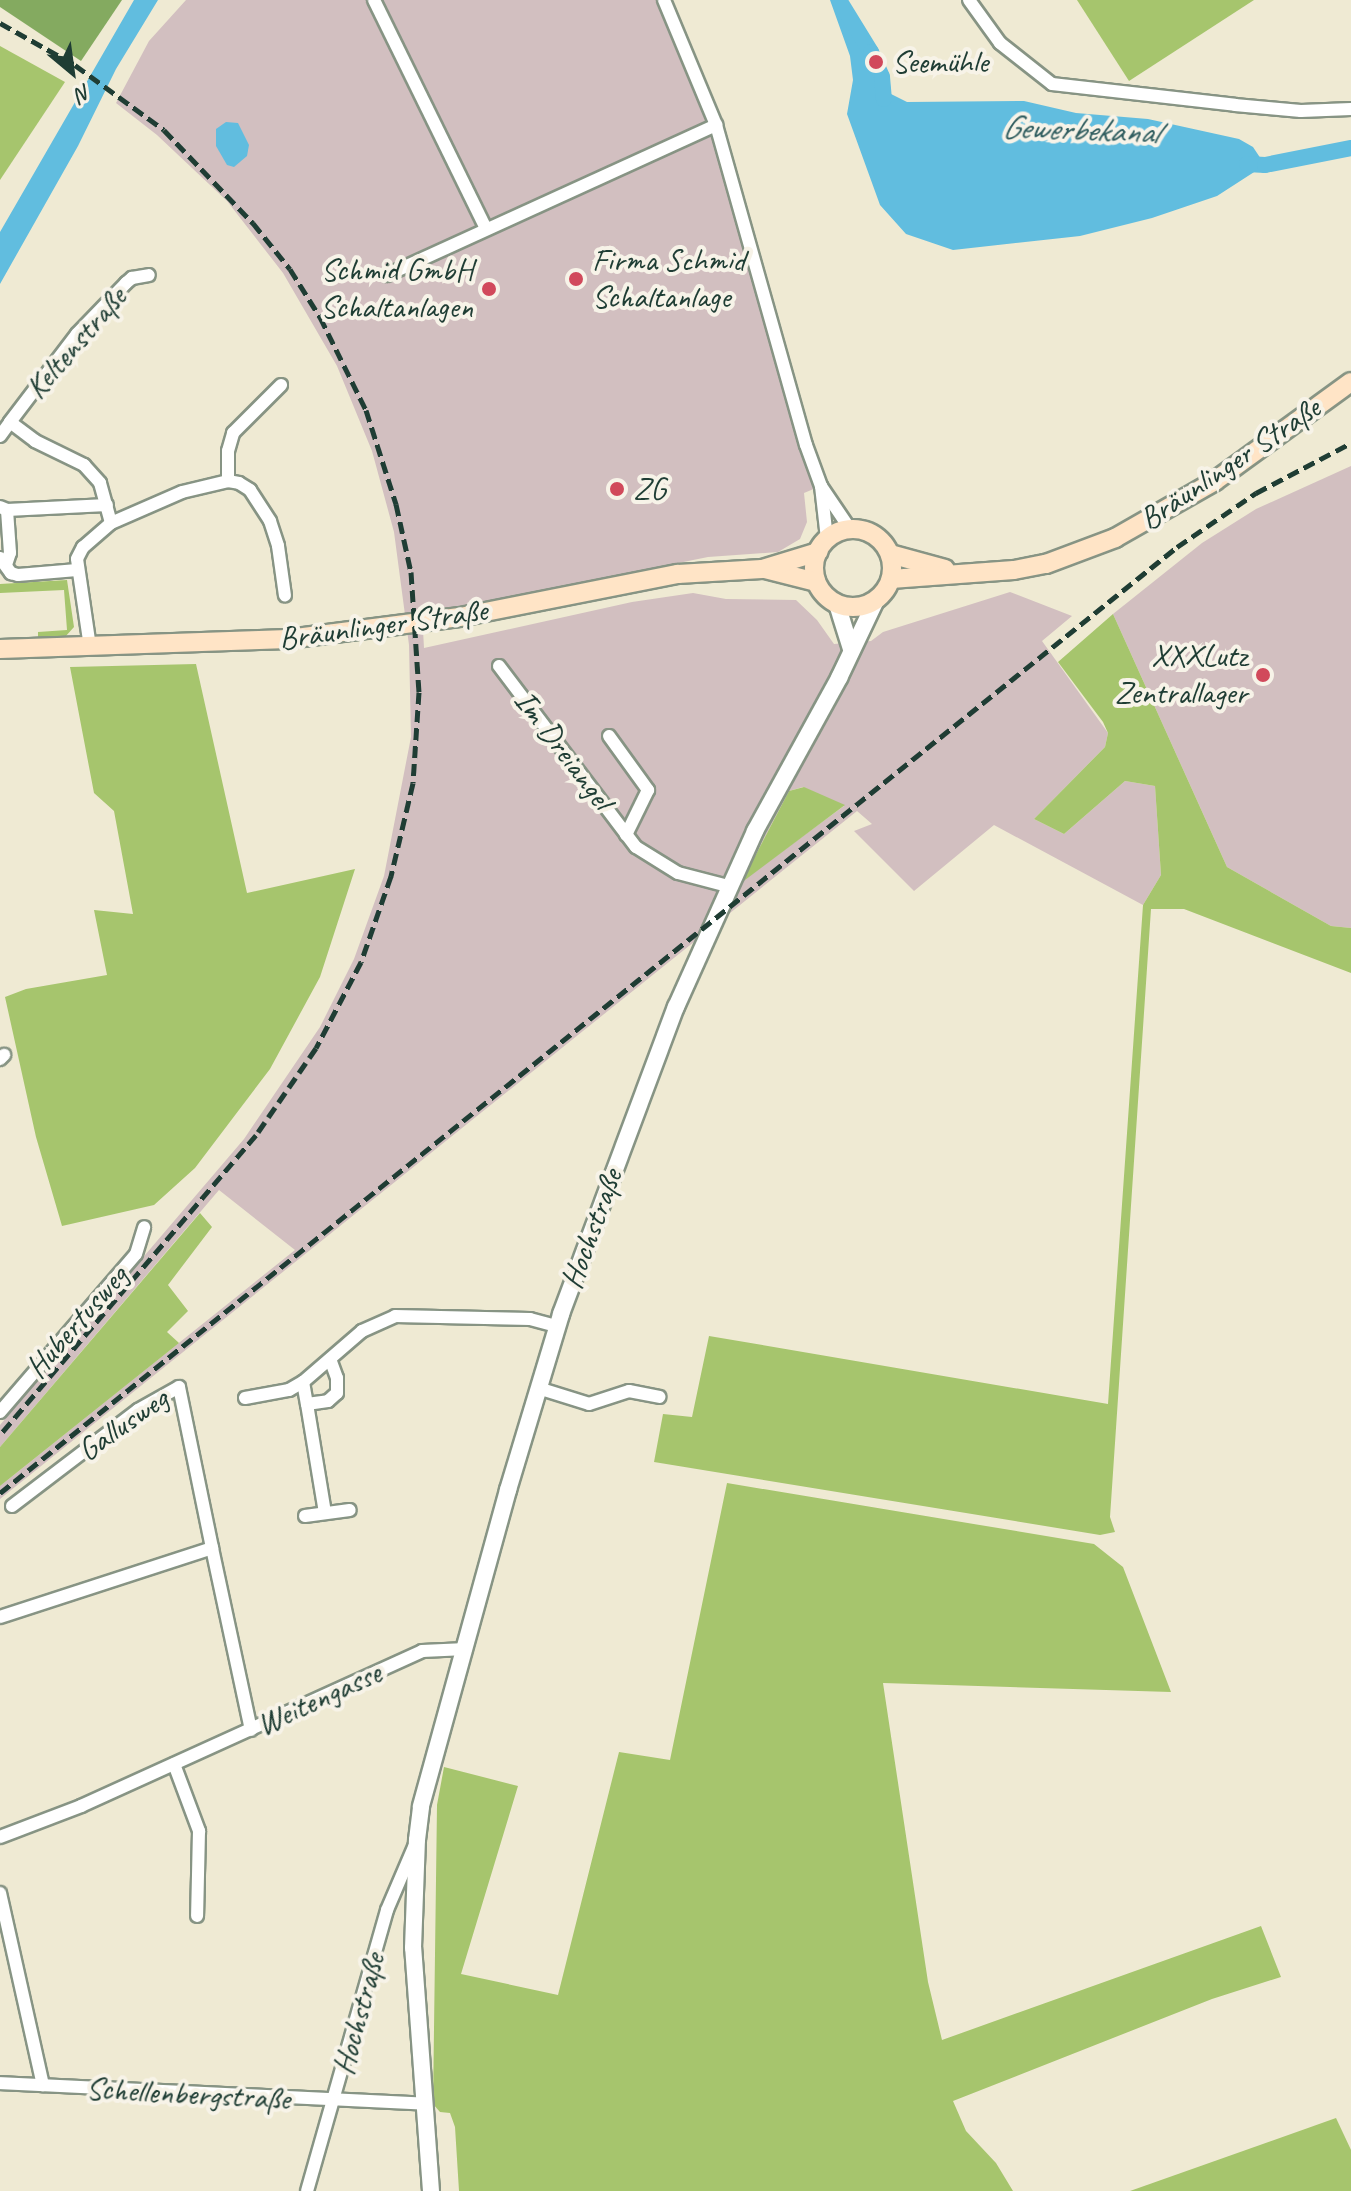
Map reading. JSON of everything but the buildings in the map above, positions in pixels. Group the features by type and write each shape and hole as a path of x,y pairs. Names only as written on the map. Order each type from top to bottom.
{"main road":[{"name":"Bräunlinger Straße","path":"968,574 1046,564 1137,528 1215,481 1351,382"},
{"path":"890,554 891,579 876,600 857,607 837,604 824,595 816,582 814,566 822,545 850,529 874,535 890,554 915,564 968,574"},
{"name":"Bräunlinger Straße","path":"762,569 822,545"},
{"name":"Bräunlinger Straße","path":"0,649 288,639 460,617 678,574 762,569 816,582"},
{"path":"891,579 968,574"}],"street":[{"path":"374,0 486,229"},
{"path":"664,0 716,125 806,445 821,486 850,529"},
{"path":"969,0 1000,43 1052,84 1301,111 1351,109"},
{"path":"387,275 716,125"},
{"name":"Keltenstraße","path":"0,436 77,334 132,278 149,275"},
{"path":"228,481 228,451 233,433 281,385"},
{"path":"10,422 35,441 93,473 111,523"},
{"path":"90,647 77,570 83,547 111,523 152,502 228,481 250,490 270,521 278,546 285,596"},
{"path":"821,486 822,545"},
{"path":"77,570 18,575 3,562 10,553 4,509 107,505"},
{"name":"Hochstraße","path":"431,2191 413,1948 421,1806 557,1326 656,1057 728,886 876,600"},
{"path":"837,604 851,649"},
{"name":"Im Dreiangel","path":"499,666 626,835 657,863 678,873 728,886"},
{"name":"Im Dreiangel","path":"609,736 648,790 626,835"},
{"name":"Hubertusweg","path":"0,1412 136,1254 144,1227"},
{"path":"245,1398 289,1390 303,1382 362,1331 395,1316 530,1319 557,1326"},
{"path":"307,1404 328,1401 337,1393 337,1378 330,1359"},
{"path":"303,1382 325,1513"},
{"name":"Gallusweg","path":"12,1506 138,1410 179,1387 251,1730"},
{"path":"538,1388 589,1404 629,1391 659,1397"},
{"path":"305,1516 350,1510"},
{"path":"0,1617 212,1548"},
{"name":"Weitengasse","path":"0,1837 174,1764 422,1651 466,1649"},
{"path":"174,1764 199,1831 197,1916"},
{"name":"Hochstraße","path":"307,2191 335,2102 387,1910 417,1840"},
{"path":"0,1893 43,2085"},
{"name":"Schellenbergstraße","path":"0,2083 335,2102 425,2104"}],"shaded area":[{"path":"186,0 664,0 716,125 821,486 804,493 807,522 800,539 778,552 708,557 422,612 424,648 632,602 693,593 726,599 796,600 817,620 834,644 871,641 883,632 1010,592 1072,616 1042,641 1108,733 1105,747 1034,819 1064,834 1125,781 1155,786 1161,875 1143,905 994,825 914,891 854,831 872,824 857,811 0,1499 0,1486 295,1250 219,1190 0,1447 0,1425 244,1139 320,1027 354,959 384,876 411,737 409,645 394,532 372,451 337,366 283,273 227,201 157,135 116,103 149,41","holes":["803,787 844,806 742,881 789,791"]},
{"path":"1351,466 1351,928 1331,926 1227,867 1113,614 1202,543 1256,509"}],"green space":[{"path":"0,0 122,0 81,61 0,7"},
{"path":"1077,0 1254,0 1129,81"},
{"path":"0,46 65,82 0,180"},
{"path":"67,580 74,627 65,637 38,638 38,632 67,630 64,590 0,593 0,584"},
{"path":"1113,614 1227,867 1331,926 1351,928 1351,973 1184,909 1151,909 1110,1517 1115,1532 1100,1535 654,1462 663,1414 692,1417 709,1336 1108,1404 1143,905 1161,875 1155,786 1125,781 1064,834 1034,819 1105,747 1108,733 1103,722 1058,662"},
{"path":"196,664 247,893 355,869 320,977 270,1069 195,1168 154,1205 62,1226 36,1137 5,997 26,989 107,975 94,910 133,914 114,811 94,793 70,667"},
{"path":"804,787 845,805 741,883 789,791"},
{"path":"200,1213 212,1227 168,1285 188,1311 167,1332 179,1343 0,1486 0,1447"},
{"path":"727,1483 1094,1544 1123,1567 1171,1692 883,1683 928,1982 942,2040 1261,1926 1281,1977 1212,1999 953,2101 966,2131 996,2163 1013,2191 459,2191 455,2127 450,2113 440,2112 433,2104 437,1805 444,1767 518,1786 461,1974 558,1995 619,1752 670,1760"},
{"path":"1336,2118 1351,2150 1351,2191 1130,2191"}],"water":[{"path":"134,0 158,0 116,69 78,146 0,284 0,232"},
{"path":"830,0 845,0 874,51 865,56 877,79 889,74 891,94 907,102 1024,101 1076,113 1148,119 1239,139 1253,147 1265,165 1217,196 1152,218 1080,236 953,250 906,234 880,205 847,114 853,80 850,56"},
{"path":"226,122 238,123 249,145 247,156 234,167 227,165 216,146 216,129"}],"waterway":[{"path":"839,0 871,52 882,77 884,99"},
{"name":"Gewerbekanal","path":"1247,164 1265,165 1351,148"}],"railway":[{"path":"0,23 75,65 164,130 253,223 290,269 320,317 366,410 396,504 411,572 419,692 413,783 391,876 361,962 316,1048 256,1135 0,1435"},
{"path":"0,1493 1177,547 1256,493 1351,443"}],"place":[{"name":"Seemühle","path":"876,62"},
{"name":"Firma Schmid Schaltanlage","path":"576,279"},
{"name":"Schmid GmbH Schaltanlagen","path":"489,289"},
{"name":"ZG","path":"617,489"},
{"name":"XXXLutz Zentrallager","path":"1263,675"}]}
